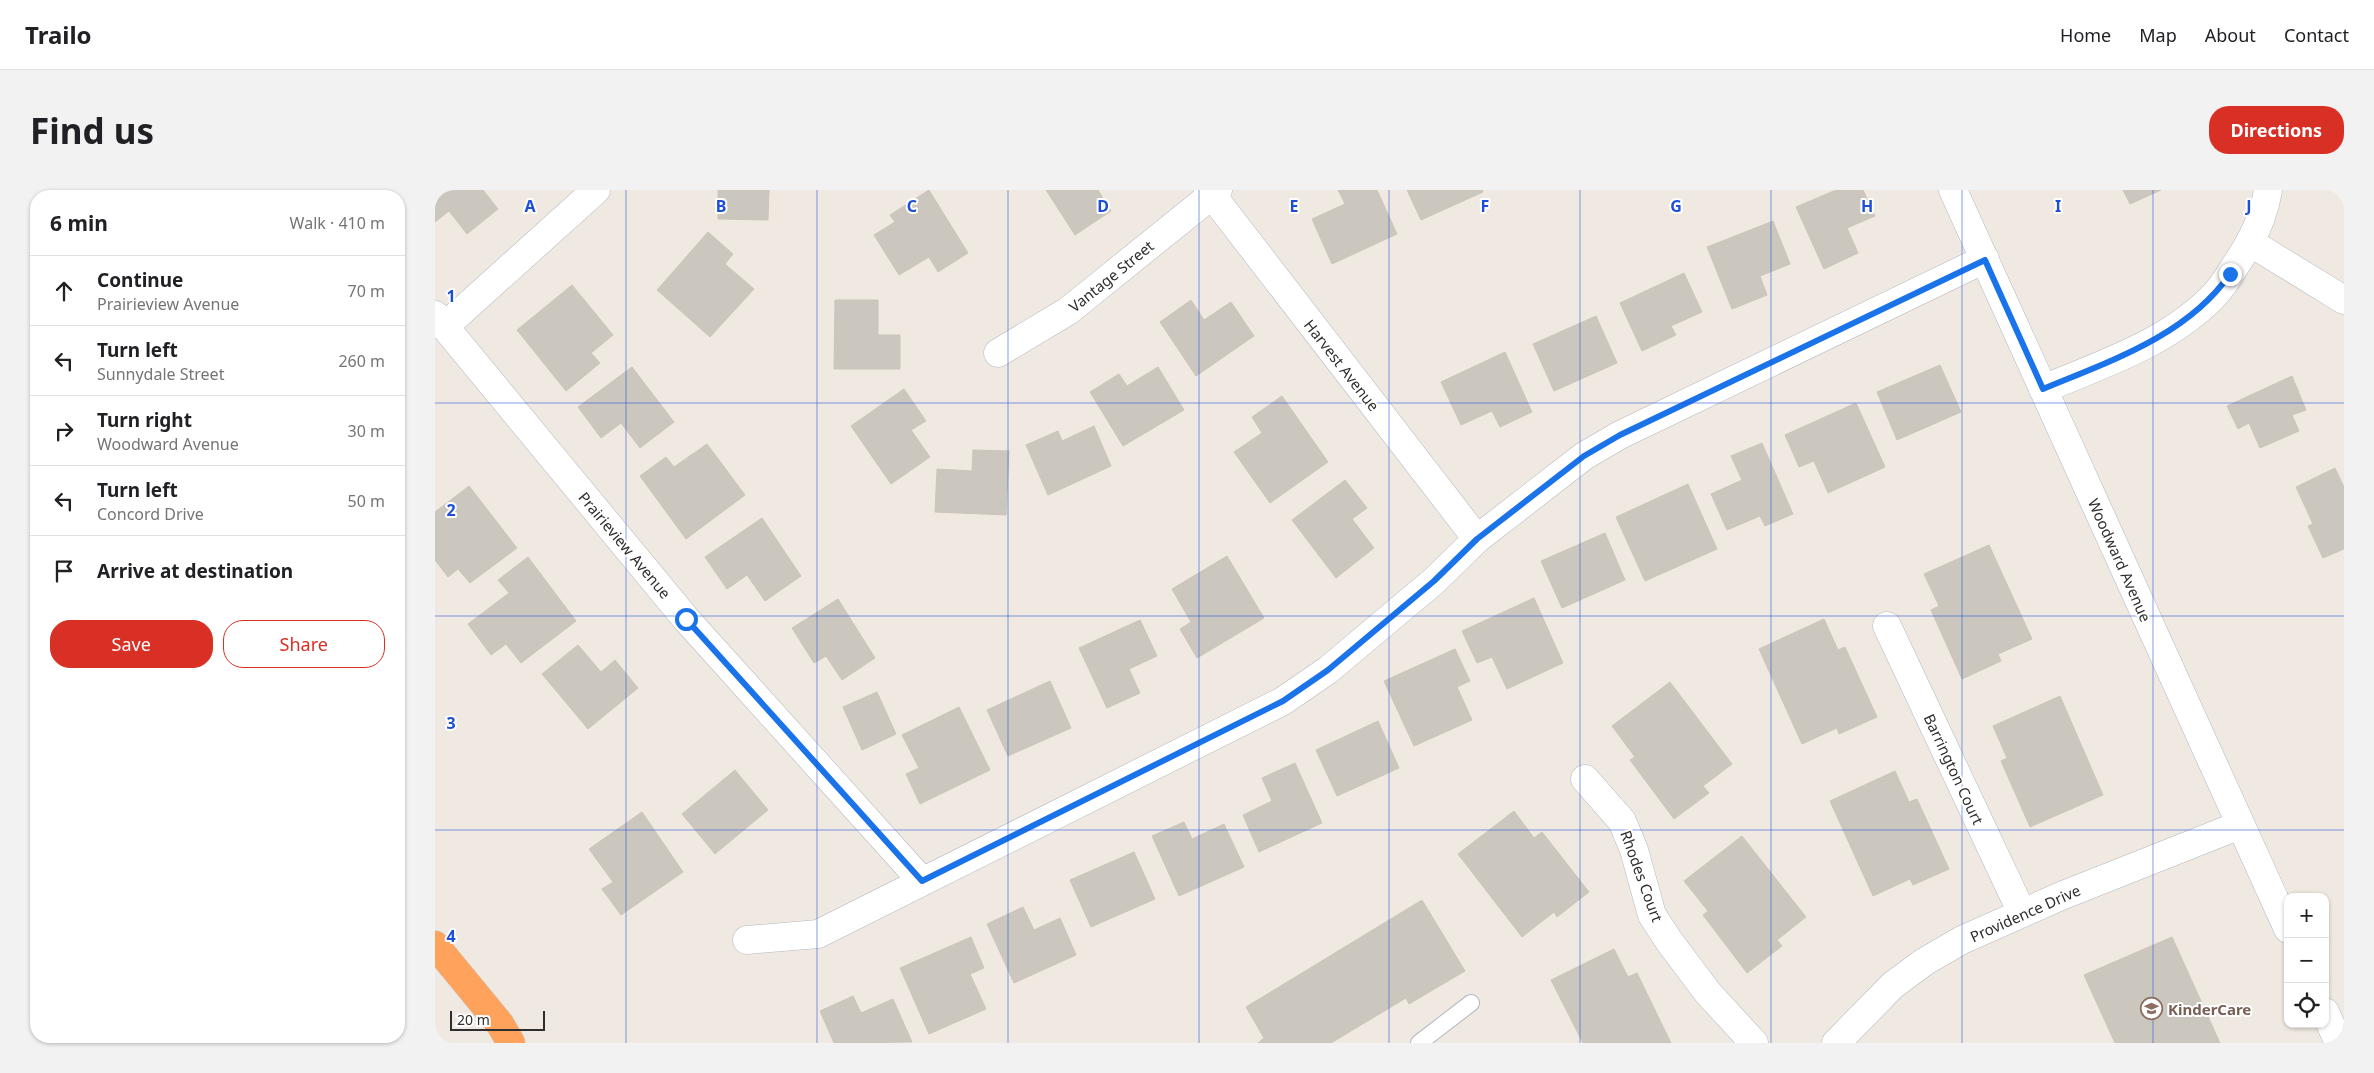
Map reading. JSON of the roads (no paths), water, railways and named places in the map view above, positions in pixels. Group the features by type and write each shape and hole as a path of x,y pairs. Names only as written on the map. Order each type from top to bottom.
{"highway":[{"path":"435,945 500,1024 511,1043"}],"street":[{"path":"440,321 596,190"},
{"name":"Woodward Avenue","path":"1953,190 2284,920"},
{"path":"2043,389 2120,357 2196,312 2218,291 2251,243 2268,190"},
{"name":"Vantage Street","path":"998,353 1068,311 1212,192"},
{"name":"Harvest Avenue","path":"1212,192 1477,539"},
{"path":"2251,243 2344,300"},
{"path":"747,940 818,934 1283,701 1328,670 1434,581 1477,539 1584,456 1620,435 1985,260"},
{"name":"Prairieview Avenue","path":"440,321 686,619 922,881"},
{"name":"Barrington Court","path":"1887,626 2022,913"},
{"name":"Rhodes Court","path":"1585,779 1622,821 1634,850 1653,915 1669,942 1709,993 1754,1043"},
{"name":"Providence Drive","path":"1836,1043 1893,984 1924,962 1962,940 2022,913 2241,824"},
{"path":"2329,1021 2339,1043"}],"lane":[{"path":"1419,1043 1471,1003"}],"place":[{"name":"KinderCare","path":"2152,1009"}]}
